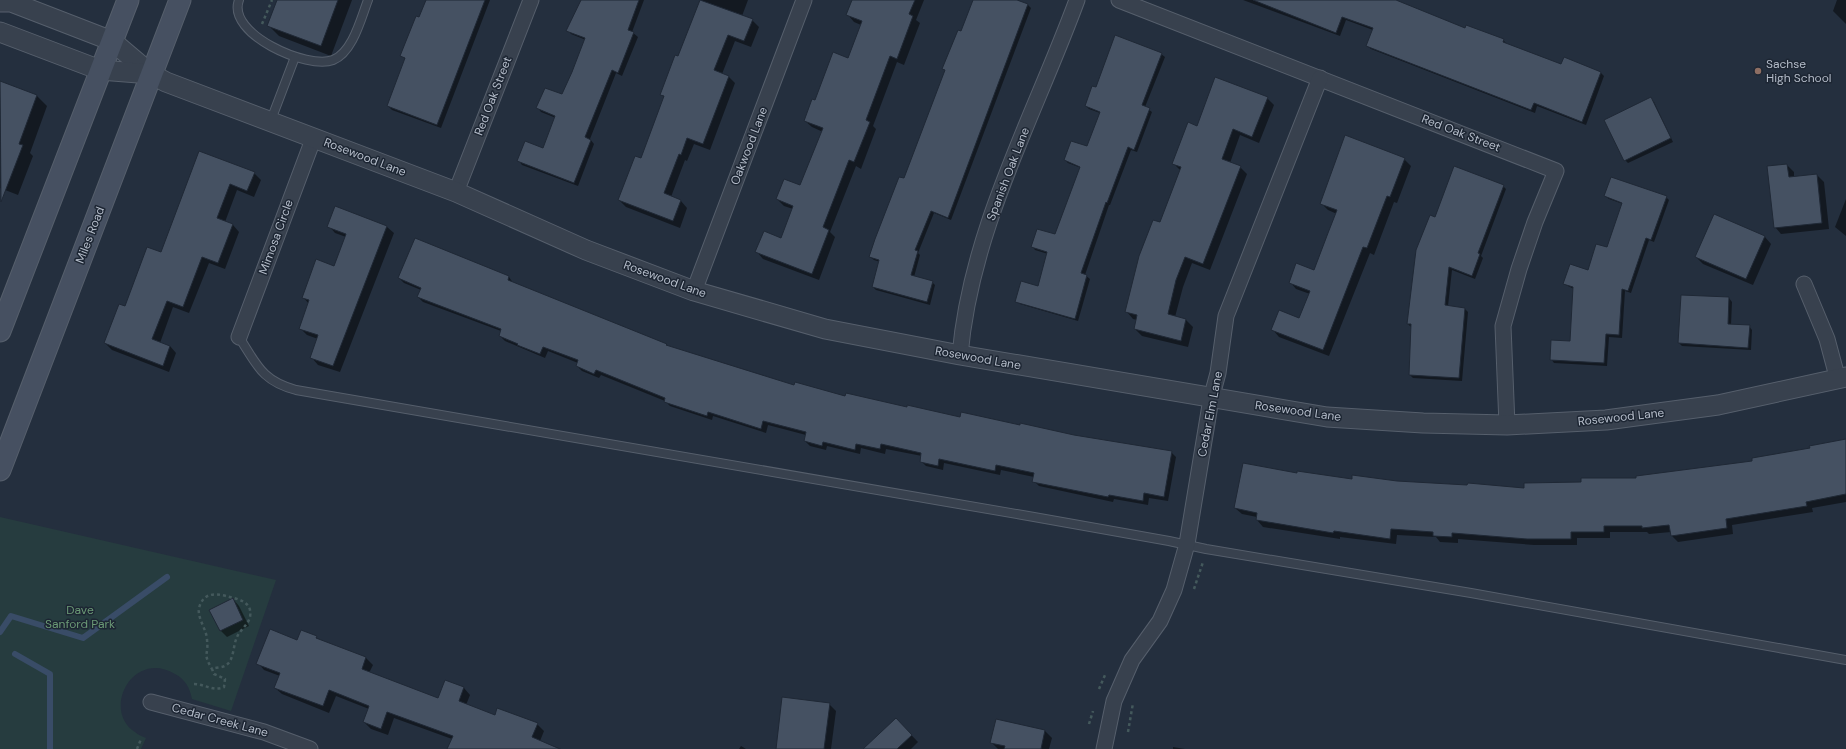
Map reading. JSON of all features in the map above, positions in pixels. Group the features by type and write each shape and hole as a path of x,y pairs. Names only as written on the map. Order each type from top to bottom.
{"main road":[{"path":"0,331 128,0"},
{"name":"Miles Road","path":"0,470 180,0"}],"street":[{"name":"Red Oak Street","path":"456,192 531,0"},
{"name":"Oakwood Lane","path":"694,291 804,0"},
{"name":"Spanish Oak Lane","path":"960,355 963,327 972,278 986,231 1077,0"},
{"name":"Red Oak Street","path":"1119,0 1556,171 1530,236 1503,326 1506,425"},
{"name":"Rosewood Lane","path":"0,2 11,2 112,41 151,74 166,82 271,120 456,192 586,250 694,291 825,329 960,355 1211,399 1327,417 1423,423 1506,425 1606,420 1718,405 1842,378"},
{"name":"Rosewood Lane","path":"0,32 100,70 151,74"},
{"name":"Cedar Elm Lane","path":"1104,749 1114,701 1132,660 1163,615 1174,590 1187,544 1211,399 1218,373 1226,316 1320,78"},
{"name":"Mimosa Circle","path":"239,337 314,137"},
{"path":"1804,284 1842,378"},
{"name":"Cedar Creek Lane","path":"152,702 264,732 310,749"}],"lane":[{"path":"239,0 237,5 239,17 249,31 257,38 295,57 311,61 334,60 351,45 368,0"},
{"path":"271,120 295,57"},
{"path":"239,337 264,374 284,386 296,390 1187,544 1206,549 1479,594 1846,660"}],"path":[{"path":"257,38 272,0"},
{"path":"194,684 203,684 209,688 215,689 224,687 225,679 214,674 205,658 208,641 199,611 204,600 209,595 217,593 240,599 248,605 250,611 248,622 239,632 236,639 230,662 226,666 212,669"},
{"path":"137,749 141,740"}],"green space":[{"name":"Dave Sanford Park","path":"0,517 276,580 231,711 192,699 190,691 182,678 175,674 160,668 146,669 135,676 126,685 122,697 121,710 125,722 136,733 146,738 141,749 0,749"}],"building":[{"path":"277,0 338,0 321,46 267,26"},
{"path":"426,0 485,0 437,125 387,106 405,58 400,56 416,16 419,17"},
{"path":"581,0 639,0 628,30 634,32 618,73 612,70 585,137 591,140 574,183 517,161 525,141 543,148 555,116 536,108 545,88 562,94 572,72 585,38 566,31"},
{"path":"700,0 753,19 744,41 728,35 714,70 729,76 703,144 687,138 681,155 679,154 664,193 681,200 673,221 618,200 635,156 641,158 664,96 660,95 675,55 678,56"},
{"path":"852,0 915,0 909,14 913,16 897,59 890,56 866,120 870,122 854,162 849,160 823,227 829,230 812,274 755,252 764,231 781,238 793,206 776,199 784,179 800,185 823,128 804,121 812,99 815,100 833,52 848,58 862,21 846,15"},
{"path":"973,0 1017,0 1028,4 948,218 931,211 915,250 918,251 911,275 933,281 927,302 872,287 879,260 869,257 899,177 904,178 945,70 942,69 958,30 961,31"},
{"path":"1253,0 1396,0 1465,28 1466,25 1504,39 1503,42 1561,64 1564,57 1601,72 1582,122 1534,103 1531,110 1366,46 1373,28 1342,17 1336,33"},
{"path":"1115,35 1162,53 1142,105 1150,108 1134,150 1128,147 1107,203 1106,202 1081,273 1087,275 1075,319 1015,302 1021,281 1038,286 1047,252 1031,247 1037,229 1055,234 1080,167 1064,160 1071,141 1087,146 1100,112 1085,106 1092,86 1096,87"},
{"path":"1215,77 1268,97 1252,137 1233,129 1222,159 1241,166 1203,264 1185,257 1176,280 1168,314 1186,319 1181,341 1134,329 1137,315 1125,312 1139,256 1153,220 1160,222 1181,167 1172,164 1188,122 1197,126"},
{"path":"0,81 37,95 19,144 23,145 1,202"},
{"path":"1651,97 1671,138 1624,161 1604,120"},
{"path":"1345,135 1405,158 1390,197 1387,196 1367,248 1363,247 1323,350 1271,330 1279,310 1299,318 1310,291 1289,283 1296,263 1314,270 1337,210 1320,204"},
{"path":"199,151 255,172 247,191 230,184 217,218 233,224 218,263 202,257 183,307 167,301 152,339 170,346 163,366 104,343 119,304 125,306 147,247 161,252"},
{"path":"1787,164 1789,177 1817,174 1822,223 1774,228 1767,166"},
{"path":"1454,166 1504,185 1478,253 1480,254 1472,276 1449,267 1445,305 1465,308 1459,378 1409,375 1411,324 1407,324 1416,250 1430,215 1435,217"},
{"path":"1611,177 1667,196 1651,240 1646,238 1628,291 1622,289 1619,335 1606,334 1604,363 1550,360 1551,340 1570,341 1573,287 1563,284 1570,264 1588,270 1596,244 1607,247 1622,203 1604,196"},
{"path":"335,206 387,226 333,366 310,358 318,335 299,329 309,300 302,298 316,259 334,266 346,234 327,227"},
{"path":"1714,214 1765,236 1746,279 1695,257"},
{"path":"415,238 509,276 508,280 667,344 666,345 794,385 795,382 845,396 846,393 960,417 961,412 1074,435 1172,451 1164,497 1144,493 1143,501 1109,495 1108,497 1032,482 1034,473 996,465 995,471 939,459 938,466 920,462 921,453 881,444 880,449 856,444 855,450 823,442 822,446 804,441 806,432 763,421 761,429 708,412 707,416 664,402 665,398 596,370 594,374 576,366 578,360 543,347 540,354 517,345 518,344 499,336 501,329 417,297 421,288 398,278"},
{"path":"1681,295 1729,297 1728,324 1750,325 1748,348 1678,343"},
{"path":"1846,439 1846,494 1806,502 1807,506 1726,519 1727,528 1671,536 1669,525 1642,528 1642,526 1604,526 1604,532 1571,532 1571,539 1527,539 1452,533 1452,537 1433,536 1433,532 1391,529 1390,539 1334,531 1333,533 1256,520 1257,513 1234,508 1243,463 1297,473 1297,471 1352,479 1352,475 1397,481 1467,485 1468,483 1524,488 1524,483 1581,482 1581,478 1636,478 1636,476 1752,461 1752,458 1810,448 1809,446"},
{"path":"233,598 243,620 220,631 209,610"},
{"path":"270,629 297,640 301,630 317,636 316,638 366,657 362,669 438,698 445,680 464,687 459,701 495,715 497,708 538,723 532,737 560,749 447,749 453,736 387,712 381,729 363,722 369,706 329,690 323,706 274,688 280,673 256,664"},
{"path":"782,697 830,703 824,749 776,749"},
{"path":"896,718 912,735 897,749 863,749"},
{"path":"996,719 1045,730 1041,749 1004,749 1005,746 990,743"}],"waterway":[{"path":"0,632 11,616 83,638 167,577"},
{"path":"15,654 50,674 50,749"}],"place":[{"name":"Sachse High School","path":"1758,71"}]}
